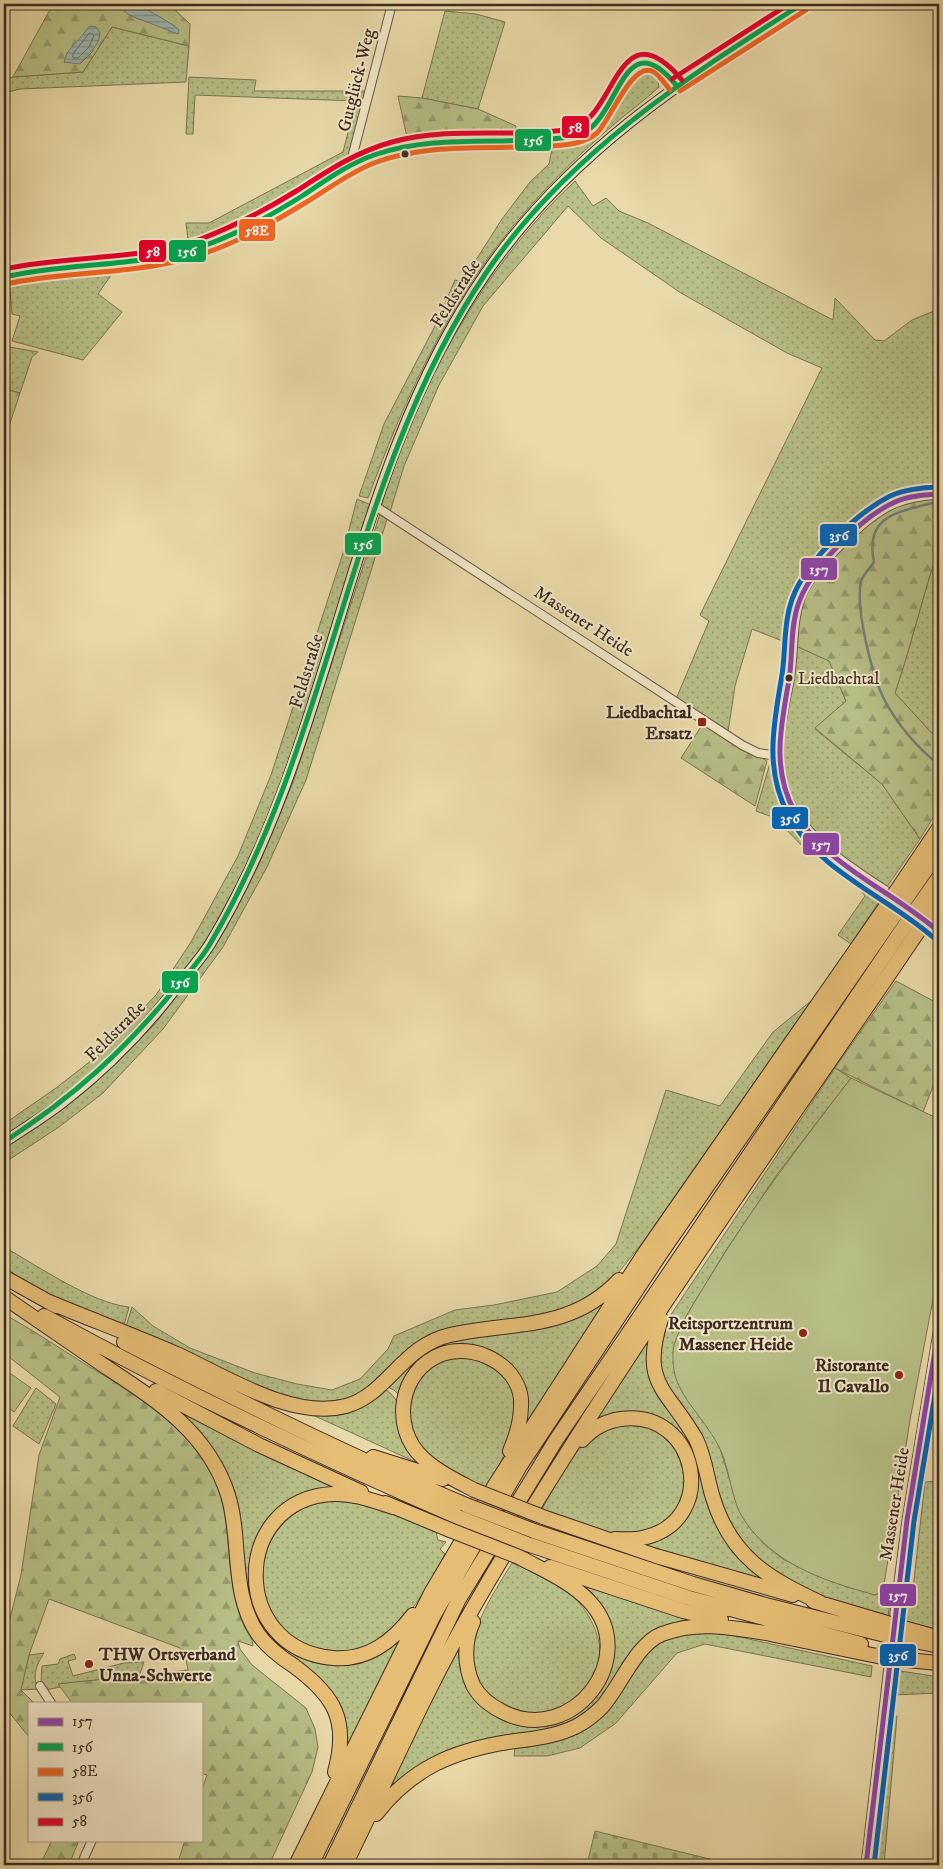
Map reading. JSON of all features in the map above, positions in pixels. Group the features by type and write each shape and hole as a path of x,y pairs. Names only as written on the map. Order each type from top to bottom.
{"highway":[{"path":"311,1865 434,1615 520,1466 891,909 939,828"},
{"path":"296,1865 431,1593 495,1485 644,1254 891,909 939,851"},
{"path":"345,1865 468,1617 561,1463 914,926 939,876"},
{"path":"330,1865 459,1599 556,1440 914,926 939,901"},
{"path":"49,1302 178,1355 242,1386 292,1404 325,1410 348,1406 372,1392 418,1348 442,1337 474,1329 521,1326 550,1321 586,1306 617,1282 644,1254"},
{"path":"4,1277 240,1402 321,1441 466,1505 534,1531 693,1584 766,1606 939,1638"},
{"path":"682,1279 662,1315 652,1354 654,1372 662,1390 696,1440 719,1517 732,1540 746,1557 784,1585 821,1603 893,1631 939,1646"},
{"path":"4,1295 164,1405 189,1428 213,1459 234,1513 242,1596 248,1618 258,1634 274,1652 318,1685 332,1703 339,1723 342,1738 340,1755 326,1804"},
{"path":"4,1295 122,1359 262,1430 458,1517 527,1544 689,1598 889,1654"},
{"path":"474,1490 422,1457 405,1432 402,1407 404,1393 424,1364 442,1354 468,1351 493,1359 512,1377 518,1388 520,1399 518,1427 495,1485"},
{"path":"92,1356 259,1446 393,1507 519,1556 683,1611 778,1636"},
{"path":"561,1463 588,1433 614,1420 635,1417 657,1423 674,1435 684,1450 691,1468 692,1487 688,1501 681,1516 670,1526 641,1538 616,1539 583,1532"},
{"path":"321,1441 427,1473 583,1532 656,1556 821,1603"},
{"path":"393,1507 348,1495 334,1494 306,1499 280,1516 265,1536 257,1557 256,1591 261,1609 272,1627 293,1646 322,1657 349,1658 367,1654 394,1638 431,1593"},
{"path":"497,1570 470,1629 466,1646 470,1677 476,1690 485,1700 510,1716 528,1719 548,1719 565,1714 588,1697 601,1677 607,1649 605,1632 597,1612 582,1595 555,1576 519,1556"},
{"path":"357,1841 381,1807 416,1773 440,1760 472,1749 556,1734 590,1718 603,1706 645,1648 659,1635 691,1626 714,1625 939,1662"}],"main road":[{"name":"Feldstraße","path":"4,1142 63,1102 108,1064 151,1021 209,946 253,864 290,778 374,506 416,393 449,333 485,274 529,216 578,167 628,123 676,85 802,4"}],"street":[{"name":"Gutglück-Weg","path":"355,164 353,154 392,4"},
{"path":"4,277 158,257 187,251 222,239 278,211 372,155 403,147 464,139 543,140 578,134 592,126 600,117 630,69 642,63 654,64 659,67 676,85"},
{"path":"939,494 917,496 883,508 857,528 809,582 800,598 796,614 790,673 779,731 778,756 786,793 804,826 836,857 911,908 939,932"},
{"name":"Massener Heide","path":"374,506 742,745 758,753 778,756"},
{"name":"Massener Heide","path":"866,1865 907,1520 939,1327"},
{"path":"40,1686 51,1702"},
{"path":"81,1865 91,1842"}],"green space":[{"path":"53,4 121,4 124,10 136,18 152,23 175,26 148,12 141,4 164,4 164,6 174,9 190,24 189,46 112,27 83,72 13,77","holes":["90,26 93,51 81,63 64,62"]},
{"path":"445,11 476,14 505,22 478,109 422,98"},
{"path":"112,27 189,46 186,82 20,89 4,93 4,80 13,77 83,72"},
{"path":"639,68 650,69 657,75 659,87 612,126 568,167 536,200 475,276 415,384 398,421 368,498 359,496 384,424 436,324 455,280 462,282 502,219 530,182 549,164 553,144 574,139 598,124 606,115 627,81"},
{"path":"189,77 256,80 254,91 367,91 348,162 241,225 209,240 193,244 188,240 186,223 209,223 343,152 356,101 195,95 193,134 186,134"},
{"path":"398,96 422,98 478,109 516,126 515,136 466,136 408,142"},
{"path":"575,181 593,206 606,198 619,211 648,223 833,320 835,298 875,340 884,341 912,320 939,309 939,491 895,499 806,580 790,644 752,629 735,686 728,732 676,699 709,621 700,615 822,368 787,353 681,293 601,238 568,206 483,306 439,385 404,466 390,512 381,507 414,417 434,373 457,331 482,291 510,252 541,215"},
{"path":"118,265 98,294 122,312 83,360 12,341 20,316 12,314 9,278"},
{"path":"4,346 38,352 32,357 20,393 4,389"},
{"path":"4,389 20,393 4,441"},
{"path":"939,497 939,554 935,559 895,693 939,741 939,808 920,839 882,784 815,728 846,701 829,661 796,646 800,607 811,583 859,530 896,505"},
{"path":"357,499 371,505 284,776 249,861 203,947 147,1016 106,1060 60,1100 4,1138 4,1124 56,1088 101,1053 156,995 191,942 238,856 271,775 343,553"},
{"path":"381,511 388,516 306,780 267,867 223,947 163,1029 103,1093 59,1127 4,1163 4,1148 64,1108 106,1072 155,1024 215,945 258,866 294,780"},
{"path":"939,554 939,741 895,693 935,559"},
{"path":"796,646 830,661 846,702 815,729 882,784 920,839 886,888 833,849 817,834 792,799 785,779 781,747"},
{"path":"704,722 767,761 755,806 681,758"},
{"path":"770,763 775,764 779,784 820,847 811,855 775,818 756,811"},
{"path":"861,879 884,894 851,944 838,935 865,896 856,884"},
{"path":"896,981 939,1004 939,1071 923,1112 835,1068"},
{"path":"811,1001 640,1246 614,1278 583,1302 549,1317 441,1333 370,1390 347,1403 293,1402 125,1330 132,1307 153,1326 190,1348 255,1373 297,1384 332,1390 360,1379 388,1349 394,1336 455,1310 494,1305 557,1292 597,1266 616,1244 666,1090 720,1106 773,1032"},
{"path":"835,1068 851,1078 778,1173 725,1252 685,1318 685,1396 717,1439 740,1513 764,1544 784,1560 875,1595 883,1591 891,1595 888,1617 839,1603 796,1586 752,1556 732,1529 658,1367 664,1325"},
{"name":"Reitsportzentrum Massener Heide","path":"851,1078 939,1119 939,1268 910,1420 883,1591 875,1595 836,1583 799,1568 766,1545 752,1530 740,1513 718,1445 679,1385 675,1375 673,1360 674,1345 682,1325 729,1247 779,1173"},
{"path":"4,1247 98,1299 129,1307 123,1329 51,1297 4,1268"},
{"path":"615,1291 525,1428 518,1376 455,1347 399,1395 394,1390 383,1385 443,1340 523,1330"},
{"path":"4,1314 143,1400 179,1428 207,1463 217,1484 224,1508 230,1570 238,1610 253,1643 253,1646 238,1641 240,1649 252,1665 306,1708 315,1729 318,1747 312,1772 269,1865 177,1865 184,1842 202,1842 202,1789 207,1775 202,1773 202,1702 71,1702 58,1684 188,1670 186,1660 180,1648 49,1599 29,1655 21,1690 33,1702 28,1702 28,1736 4,1706 4,1642 21,1575 39,1455 60,1397 4,1353"},
{"path":"650,1332 649,1354 693,1441 710,1498 771,1582 638,1544 683,1516 687,1449 634,1415 586,1432"},
{"path":"467,1354 499,1367 511,1385 515,1399 516,1415 513,1430 502,1460 487,1488 452,1474 425,1456 406,1420 413,1384 434,1362"},
{"path":"4,1369 31,1388 14,1412 4,1405"},
{"path":"36,1388 56,1404 39,1444 13,1426"},
{"path":"384,1389 391,1394 403,1412 422,1465 304,1411"},
{"path":"174,1410 337,1489 272,1518 252,1590 260,1617 275,1637 292,1652 314,1661 335,1664 378,1655 401,1639 346,1749 342,1719 276,1649 247,1604 235,1496"},
{"path":"618,1424 653,1428 668,1437 678,1452 685,1468 686,1485 675,1513 654,1531 616,1535 542,1509 569,1461 591,1436"},
{"path":"939,1481 939,1630 901,1621 906,1574 910,1575 908,1606 911,1607 925,1482"},
{"path":"343,1499 371,1505 436,1532 438,1540 446,1542 440,1549 445,1554 432,1579 416,1603 397,1626 375,1643 362,1649 348,1652 333,1652 318,1650 304,1645 280,1629 271,1617 264,1601 261,1568 265,1552 272,1538 282,1525 295,1514 318,1502"},
{"path":"512,1563 545,1577 569,1592 580,1603 598,1636 599,1665 593,1679 574,1702 547,1714 532,1716 513,1711 481,1688 473,1672 471,1654 482,1615"},
{"path":"576,1584 698,1621 666,1628 597,1706 578,1721 559,1729 465,1747 381,1801 458,1648 463,1674 476,1698 489,1711 503,1720 519,1725 536,1726 554,1723 585,1707 597,1695 606,1674 608,1627 599,1612"},
{"path":"712,1631 872,1666 871,1677 705,1644 677,1653 616,1723 580,1748 547,1756 514,1756 515,1748 567,1737 623,1688 645,1656 662,1641 685,1632"},
{"path":"44,1653 36,1671 35,1679 38,1689 20,1690 29,1655"},
{"path":"74,1654 76,1659 68,1661 73,1676 124,1663 144,1662 139,1676 59,1684 60,1687 46,1690 41,1683 42,1666 58,1664 60,1659"},
{"path":"894,1670 939,1677 939,1693 893,1695"},
{"path":"897,1716 884,1865 871,1865 888,1717"},
{"path":"595,1831 734,1865 587,1865"},
{"path":"51,1842 78,1842 69,1865 40,1865"}],"water":[{"path":"121,4 141,4 179,30 178,34 129,15 123,10"},
{"path":"90,26 96,27 100,33 98,42 80,64 64,62 67,53"}],"waterway":[{"path":"935,489 939,488"},
{"path":"936,502 898,513 880,525 874,534 872,546 874,562 861,581 860,608 870,659 885,701 909,736 939,765"}],"transit line":[{"name":"58","path":"672,79 789,4"},
{"name":"156","path":"4,1142 77,1089 119,1051 159,1008 196,964 210,944 252,863 286,779 316,693 371,520 402,434 440,352 486,273 517,231 552,192 590,156 671,91 802,4"},
{"name":"58E","path":"680,91 806,10"},
{"name":"58","path":"4,269 153,251 201,239 226,229 263,210 355,156 379,146 407,138 438,134 546,132 575,127 589,118 620,71 631,59 644,54 661,60 682,80"},
{"name":"156","path":"4,277 49,269 142,260 187,251 232,235 261,220 355,163 374,155 397,149 420,144 444,142 538,140 578,135 593,126 603,114 627,74 636,65 647,63 660,69 676,85"},
{"name":"58E","path":"6,284 144,267 189,258 249,235 347,176 374,163 395,156 439,149 556,146 575,143 586,140 597,133 629,84 644,71 655,72 670,90"},
{"name":"356","path":"934,938 916,923 835,867 817,852 801,834 788,814 781,798 776,782 773,749 775,715 783,672 788,615 796,591 805,574 817,558 846,528 876,504 902,492 938,487"},
{"name":"157","path":"939,494 905,498 882,509 852,532 813,576 804,591 795,614 780,747 780,764 788,796 795,812 808,831 842,863 921,917 939,932"},
{"name":"157","path":"866,1865 907,1520 939,1327"},
{"name":"356","path":"874,1865 914,1521 939,1371"}],"place":[{"name":"Liedbachtal","path":"789,678"},
{"name":"Liedbachtal Ersatz","path":"702,722"},
{"name":"Reitsportzentrum Massener Heide","path":"803,1333"},
{"name":"Ristorante Il Cavallo","path":"899,1375"},
{"name":"THW Ortsverband Unna-Schwerte","path":"89,1664"}]}
